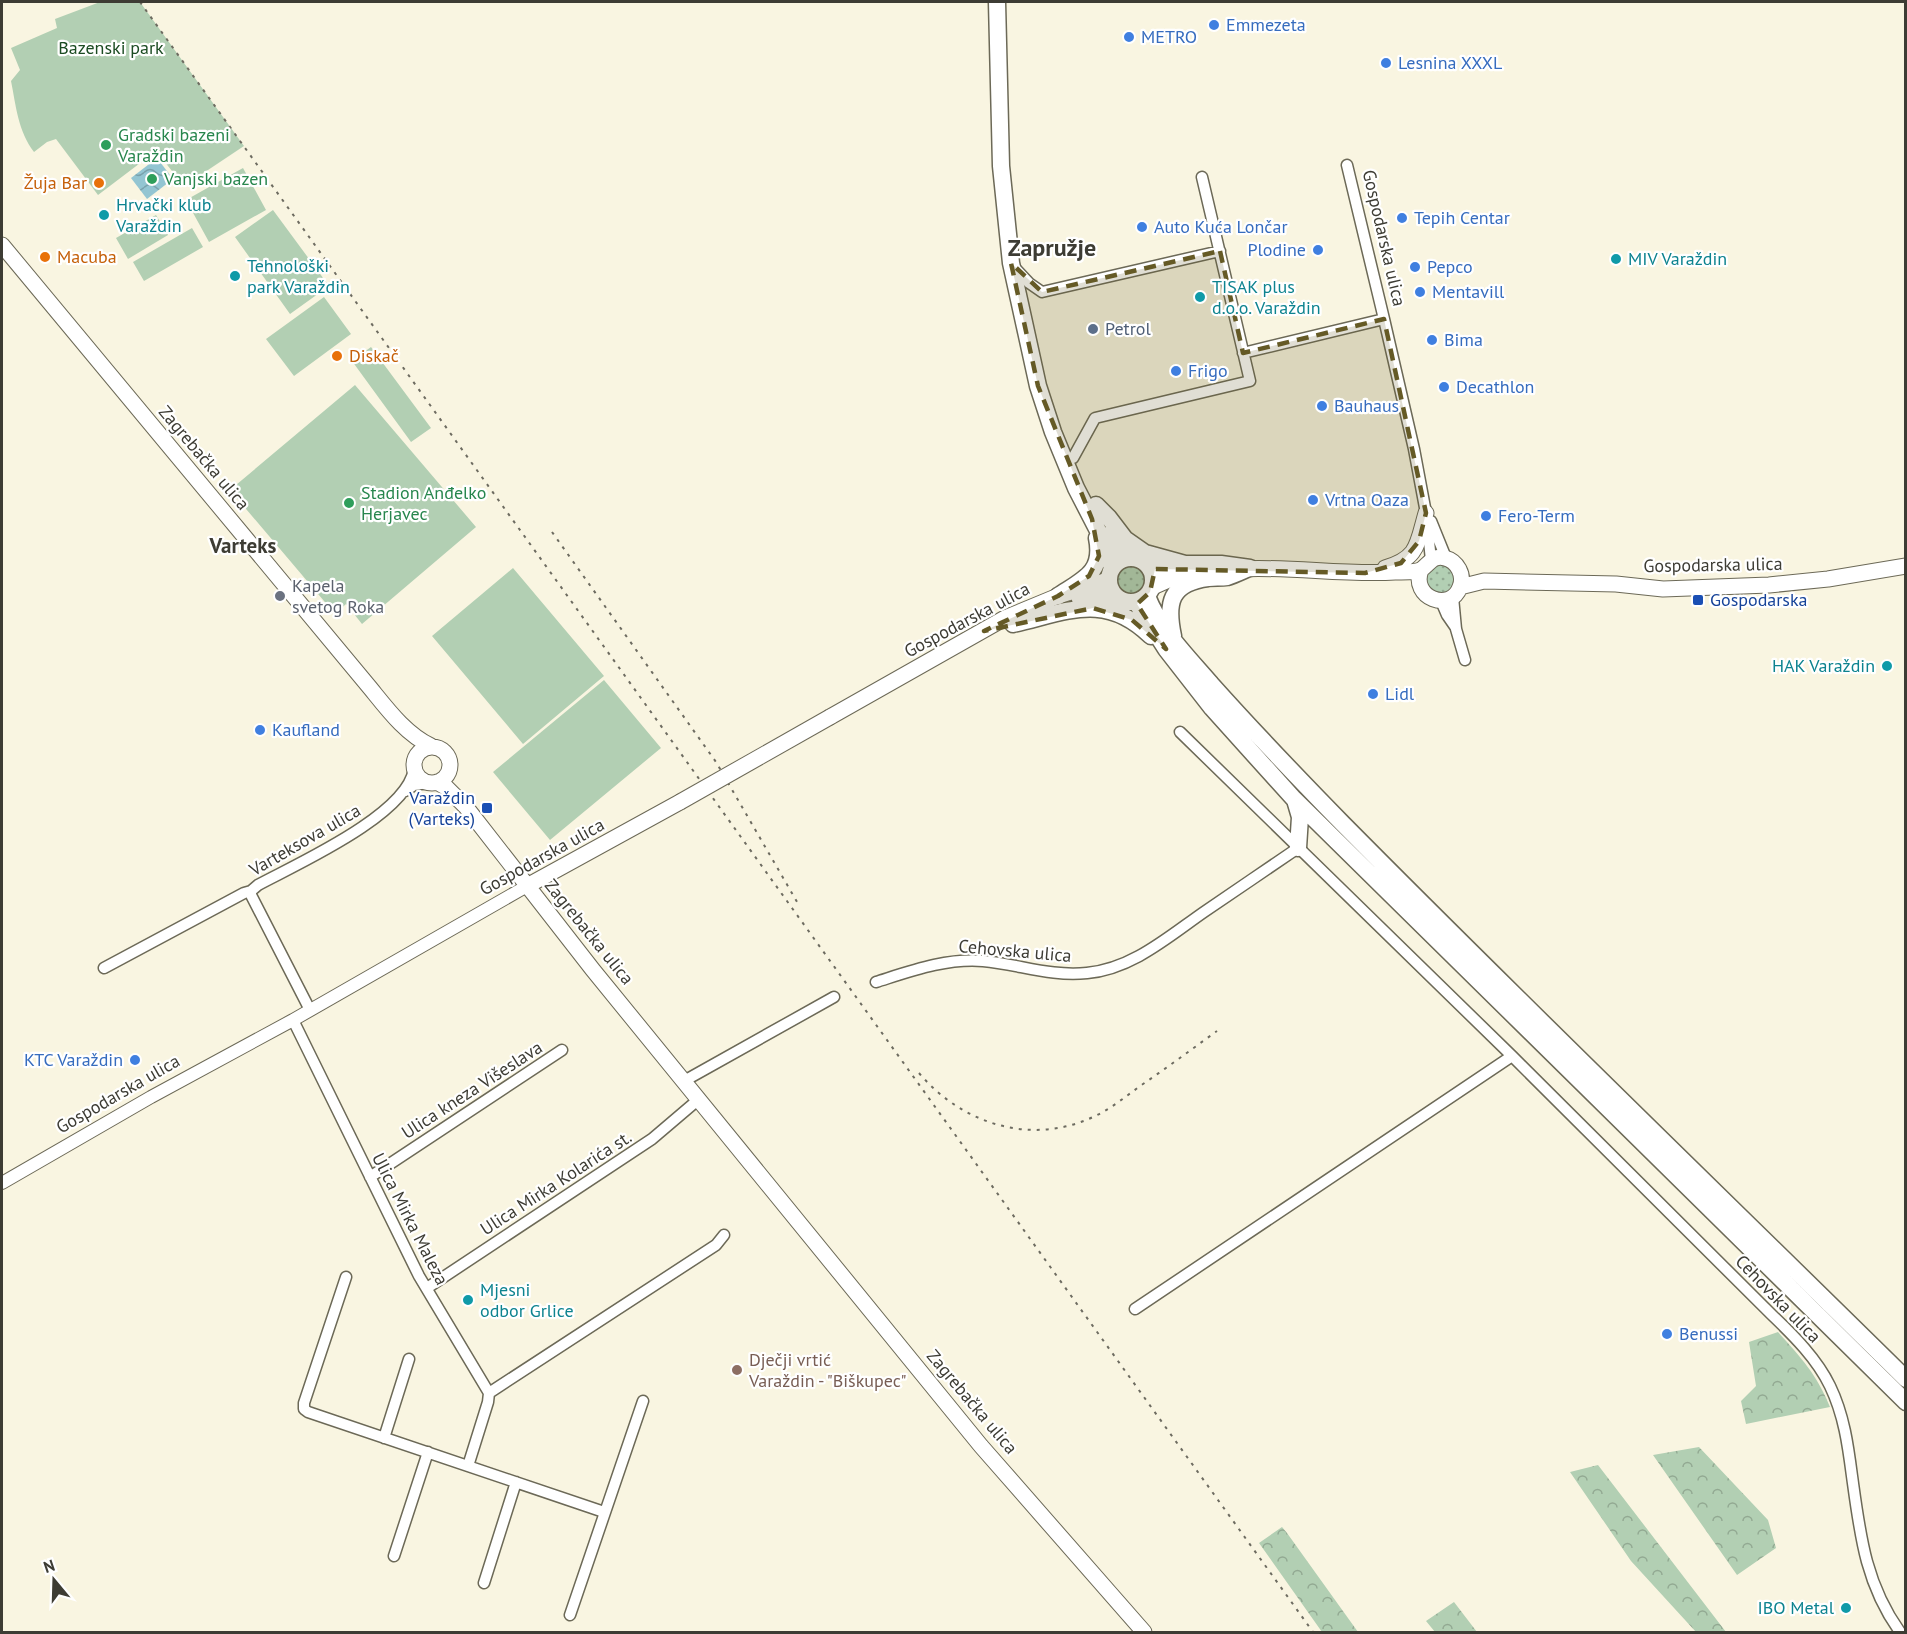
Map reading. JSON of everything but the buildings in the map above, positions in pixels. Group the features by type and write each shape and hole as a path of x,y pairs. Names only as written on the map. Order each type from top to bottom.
{"main road":[{"path":"998,2 1001,166 1011,263 1038,386 1053,432 1094,512 1126,558"},
{"name":"Zagrebačka ulica","path":"2,246 400,723 422,742 445,752 453,782 466,807"},
{"path":"1034,367 1073,458 1108,550 1110,587 1117,598 1129,603 1171,579 1222,570"},
{"path":"1094,512 1109,518 1125,539 1145,553 1185,564 1365,573 1429,568"},
{"path":"1059,596 1089,576 1096,565 1099,547 1094,512"},
{"path":"1365,573 1401,563 1413,553 1419,541 1426,513"},
{"path":"1110,574 1120,560 1126,558 1138,559 1149,566 1169,571 1250,568"},
{"name":"Gospodarska ulica","path":"1454,589 1452,561 1429,568 1422,591 1427,596 1454,589 1484,581 1616,584 1663,589 1769,585 1828,579 1905,566"},
{"path":"1145,595 1154,580 1149,566"},
{"path":"1170,644 1169,612 1177,591 1193,581 1227,577 1250,568"},
{"name":"Gospodarska ulica","path":"527,886 1024,609 1110,574"},
{"name":"Gospodarska ulica","path":"1012,624 1082,597 1100,595 1117,598"},
{"path":"1145,595 1170,644 1212,708 1294,799 1905,1402"},
{"path":"984,631 1069,609 1093,608 1114,612 1132,620 1170,644 1341,821 1905,1379"},
{"name":"Zagrebačka ulica","path":"400,723 412,745 419,778 447,788 466,807 684,1081 981,1446 1144,1632"},
{"path":"414,763 421,749 431,746"},
{"path":"432,782 445,777 450,767"},
{"path":"1294,799 1300,817 1298,848"}],"street":[{"name":"Gospodarska ulica","path":"1347,165 1414,449 1426,513 1429,568"},
{"path":"1073,458 1095,418 1250,381 1202,177"},
{"path":"1011,263 1029,283 1042,292 1220,251"},
{"name":"Gospodarska ulica","path":"1243,353 1384,319"},
{"name":"Gospodarska ulica","path":"1454,589 1447,615 1456,629 1465,660"},
{"name":"Cehovska ulica","path":"1180,732 1512,1056 1798,1341 1822,1372 1836,1400 1846,1434 1860,1533 1869,1574 1883,1605 1900,1632"},
{"name":"Varteksova ulica","path":"104,968 251,891 361,829 402,792 410,781 414,763"},
{"name":"Varteksova ulica","path":"402,792 414,785 432,782"},
{"name":"Cehovska ulica","path":"876,982 945,962 985,961 1052,973 1072,974 1090,973 1108,968 1143,954 1298,848"},
{"name":"Gospodarska ulica","path":"2,1183 527,886"},
{"name":"Varteksova ulica","path":"251,891 310,1010"},
{"path":"684,1081 834,997"},
{"name":"Ulica Mirka Maleza","path":"293,1020 427,1288 489,1393"},
{"name":"Ulica kneza Višeslava","path":"370,1177 562,1050"},
{"path":"1135,1309 1512,1056"},
{"name":"Ulica Mirka Kolarića st.","path":"427,1288 652,1139 699,1099"},
{"path":"468,1466 489,1393 716,1245 724,1235"},
{"path":"346,1277 304,1407 308,1412 604,1512"},
{"path":"384,1438 409,1359"},
{"path":"570,1615 643,1401"},
{"path":"394,1556 428,1452"},
{"path":"484,1583 516,1482"}],"highlighted area":[{"path":"1220,251 1243,353 1384,319 1426,513 1419,541 1401,563 1365,573 1155,569 1150,592 1137,604 1166,649 1132,620 1093,608 984,631 1058,596 1089,576 1099,556 1092,519 1038,386 1011,263 1042,292"}],"green space":[{"name":"Bazenski park","path":"100,2 140,2 244,146 184,186 156,151 98,195 56,139 47,142 34,152 24,136 16,109 11,81 20,70 11,48 57,28 55,19"},
{"path":"243,168 266,210 209,242 186,200"},
{"path":"273,210 329,286 290,314 235,237"},
{"path":"156,215 168,235 128,259 116,238"},
{"path":"192,228 203,247 144,281 133,262"},
{"path":"324,297 351,334 294,376 266,339"},
{"path":"371,347 431,428 411,442 352,361"},
{"name":"Stadion Anđelko Herjavec","path":"355,385 476,527 362,624 346,604 335,614 230,490"},
{"path":"1441,563 1455,572 1454,587 1446,594 1436,594 1425,584 1427,570"},
{"path":"1130,564 1142,569 1147,581 1142,593 1130,598 1118,593 1113,581 1118,569"},
{"path":"513,568 604,676 523,744 432,636"},
{"path":"604,680 661,748 550,840 493,772"},
{"path":"1778,1332 1814,1375 1830,1407 1746,1424 1741,1401 1756,1386 1749,1342"},
{"path":"1699,1447 1768,1520 1776,1548 1737,1575 1653,1455"},
{"path":"1598,1465 1726,1632 1696,1632 1631,1561 1570,1472"},
{"path":"1282,1527 1358,1632 1322,1632 1259,1543"},
{"path":"1454,1602 1477,1632 1435,1632 1426,1621"}],"water":[{"name":"Vanjski bazen","path":"157,158 173,179 147,199 131,178"}],"railway":[{"path":"140,2 1313,1632"},
{"path":"552,532 716,762 800,907"},
{"path":"919,1073 936,1091 977,1117 999,1125 1046,1130 1069,1126 1106,1110 1217,1031"}],"place":[{"name":"Emmezeta","path":"1214,25"},
{"name":"METRO","path":"1129,37"},
{"name":"Lesnina XXXL","path":"1386,63"},
{"name":"Gradski bazeni Varaždin","path":"106,145"},
{"name":"Vanjski bazen","path":"152,179"},
{"name":"Žuja Bar","path":"99,183"},
{"name":"Hrvački klub Varaždin","path":"104,215"},
{"name":"Tepih Centar","path":"1402,218"},
{"name":"Auto Kuća Lončar","path":"1142,227"},
{"name":"Plodine","path":"1318,250"},
{"name":"Macuba","path":"45,257"},
{"name":"MIV Varaždin","path":"1616,259"},
{"name":"Pepco","path":"1415,267"},
{"name":"Tehnološki park Varaždin","path":"235,276"},
{"name":"Mentavill","path":"1420,292"},
{"name":"TISAK plus d.o.o. Varaždin","path":"1200,297"},
{"name":"Petrol","path":"1093,329"},
{"name":"Bima","path":"1432,340"},
{"name":"Diskač","path":"337,356"},
{"name":"Frigo","path":"1176,371"},
{"name":"Decathlon","path":"1444,387"},
{"name":"Bauhaus","path":"1322,406"},
{"name":"Vrtna Oaza","path":"1313,500"},
{"name":"Stadion Anđelko Herjavec","path":"349,503"},
{"name":"Fero-Term","path":"1486,516"},
{"name":"Kapela svetog Roka","path":"280,596"},
{"name":"Gospodarska","path":"1698,600"},
{"name":"HAK Varaždin","path":"1887,666"},
{"name":"Lidl","path":"1373,694"},
{"name":"Kaufland","path":"260,730"},
{"name":"Varaždin (Varteks)","path":"487,808"},
{"name":"KTC Varaždin","path":"135,1060"},
{"name":"Mjesni odbor Grlice","path":"468,1300"},
{"name":"Benussi","path":"1667,1334"},
{"name":"Dječji vrtić Varaždin - \"Biškupec\"","path":"737,1370"},
{"name":"IBO Metal","path":"1846,1608"}],"district":[{"name":"Zapružje","path":"1052,248"},
{"name":"Varteks","path":"243,546"}]}
